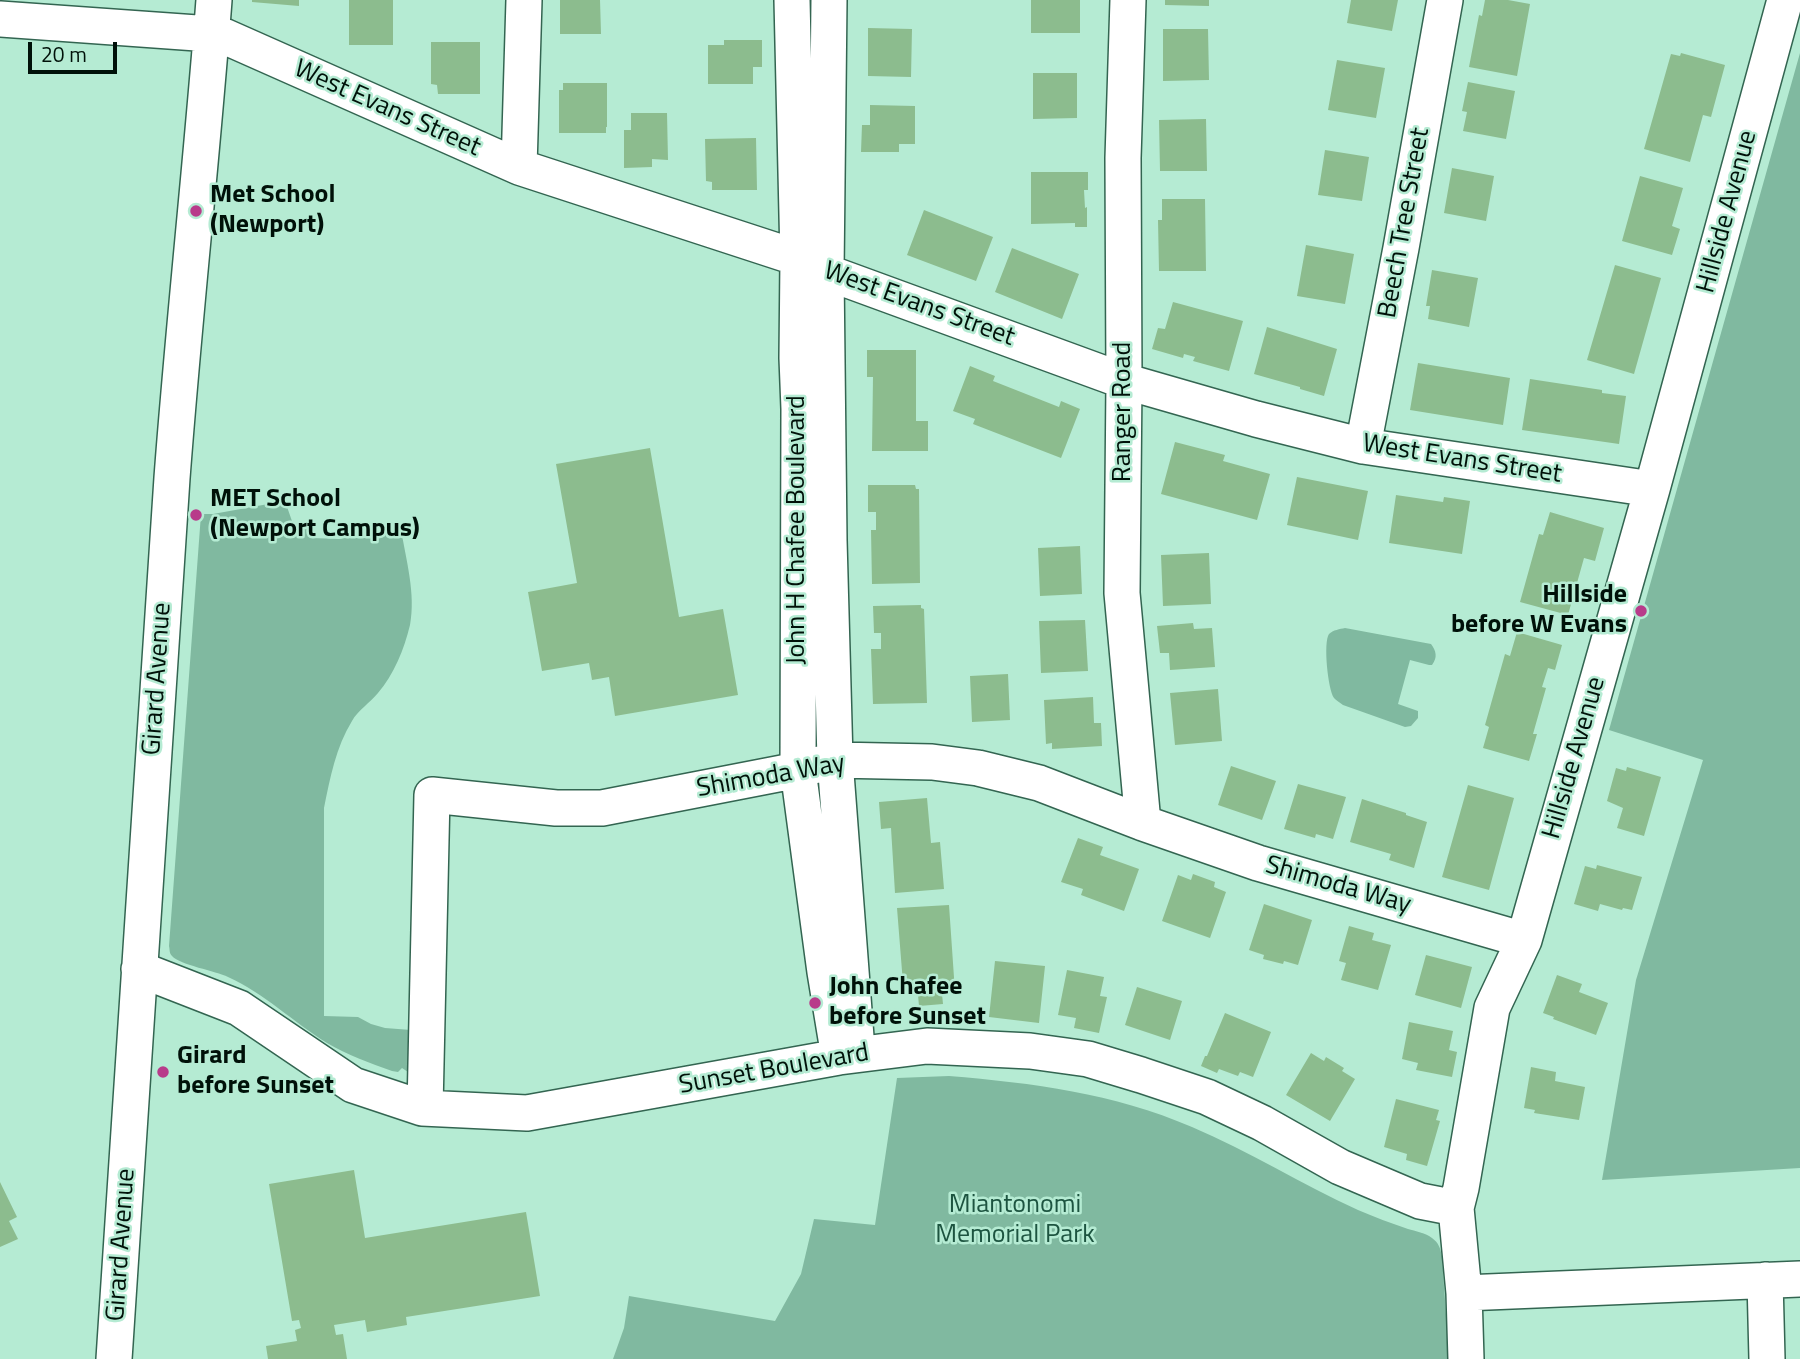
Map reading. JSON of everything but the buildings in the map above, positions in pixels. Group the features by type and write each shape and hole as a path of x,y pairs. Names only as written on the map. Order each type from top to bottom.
{"street":[{"name":"Girard Avenue","path":"114,1359 172,475 214,0"},
{"path":"519,167 523,0"},
{"name":"John H Chafee Boulevard","path":"792,0 829,540 848,1056"},
{"name":"John H Chafee Boulevard","path":"829,0 812,265 797,358 798,770 823,959 848,1056"},
{"name":"Ranger Road","path":"1128,0 1123,158 1122,593 1143,822"},
{"name":"Beech Tree Street","path":"1363,446 1445,0"},
{"name":"Hillside Avenue","path":"1466,1359 1464,1293 1456,1208 1492,1008 1524,940 1652,489 1785,0"},
{"name":"West Evans Street","path":"0,19 211,34 238,41 519,167 812,265 1124,381 1255,419 1363,446 1652,489"},
{"name":"Shimoda Way","path":"425,1108 432,795 556,808 602,808 798,770 835,760 932,762 978,768 1039,783 1258,863 1524,940"},
{"name":"Sunset Boulevard","path":"139,969 239,1008 353,1085 425,1108 527,1113 848,1056 927,1046 1030,1051 1088,1059 1207,1097 1262,1123 1340,1167 1420,1201 1456,1208"},
{"path":"1464,1293 1800,1279"},
{"path":"1765,1280 1767,1359"}],"green space":[{"path":"1800,53 1800,1168 1602,1180 1636,980 1703,760 1609,730"},
{"path":"285,501 293,524 304,522 312,538 339,539 401,529 411,589 412,613 408,634 389,678 346,731 334,763 324,808 324,1016 358,1017 385,1028 411,1030 413,1064 408,1072 402,1068 398,1072 392,1071 342,1051 241,984 182,962 170,953 201,514"},
{"path":"1345,628 1431,644 1436,654 1434,662 1429,665 1410,660 1398,704 1418,711 1418,718 1411,726 1405,727 1343,705 1334,698 1327,666 1327,639 1332,632"},
{"name":"Miantonomi Memorial Park","path":"949,1076 1072,1091 1162,1115 1234,1146 1358,1210 1430,1236 1438,1244 1442,1256 1449,1359 613,1359 624,1328 629,1296 775,1321 801,1274 814,1219 875,1225 897,1078"}],"place":[{"name":"Met School (Newport)","path":"196,211"},
{"name":"MET School (Newport Campus)","path":"196,515"},
{"name":"Hillside before W Evans","path":"1641,611"},
{"name":"John Chafee before Sunset","path":"815,1003"},
{"name":"Girard before Sunset","path":"163,1072"}]}
